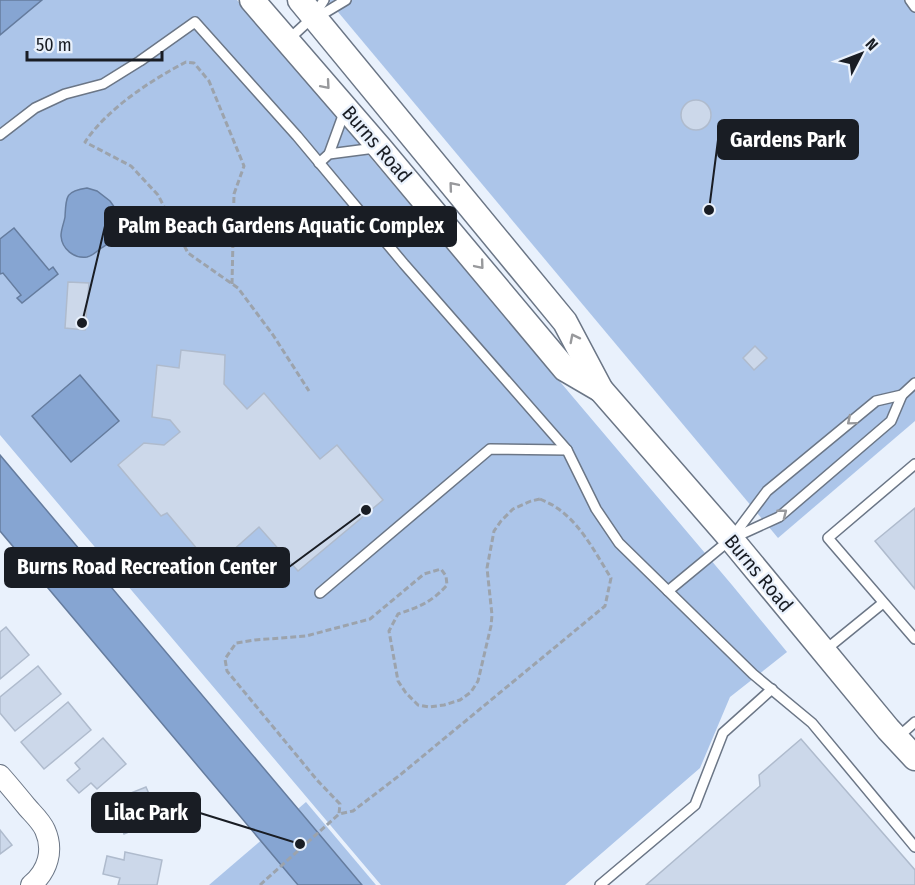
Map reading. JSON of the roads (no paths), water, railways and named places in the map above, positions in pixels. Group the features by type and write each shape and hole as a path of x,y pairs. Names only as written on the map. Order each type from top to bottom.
{"street":[{"name":"Burns Road","path":"252,0 380,148 565,369 600,390"},
{"name":"Burns Road","path":"312,6 566,322 600,390 731,539 915,758"},
{"path":"0,775 45,831 49,853 46,867 32,885"}],"lane":[{"path":"288,40 312,6 326,12 346,0"},
{"path":"909,0 915,7"},
{"path":"0,135 35,108 65,94 103,84 195,22 297,136 404,264 567,450 596,509 619,543 753,674 812,723 915,847"},
{"path":"318,163 329,154 346,108"},
{"path":"329,154 380,148"},
{"path":"731,539 779,517 891,421 902,395 915,383"},
{"path":"668,591 731,539 767,491 876,400 902,395"},
{"path":"320,593 490,449 567,450"},
{"path":"915,464 828,538 915,639"},
{"path":"824,651 883,603"},
{"path":"600,885 695,805 723,733 772,690"},
{"path":"897,738 915,722"}],"place":[{"name":"Gardens Park","path":"709,210"},
{"name":"Palm Beach Gardens Aquatic Complex","path":"82,323"},
{"name":"Burns Road Recreation Center","path":"366,510"},
{"name":"Lilac Park","path":"300,844"}]}
